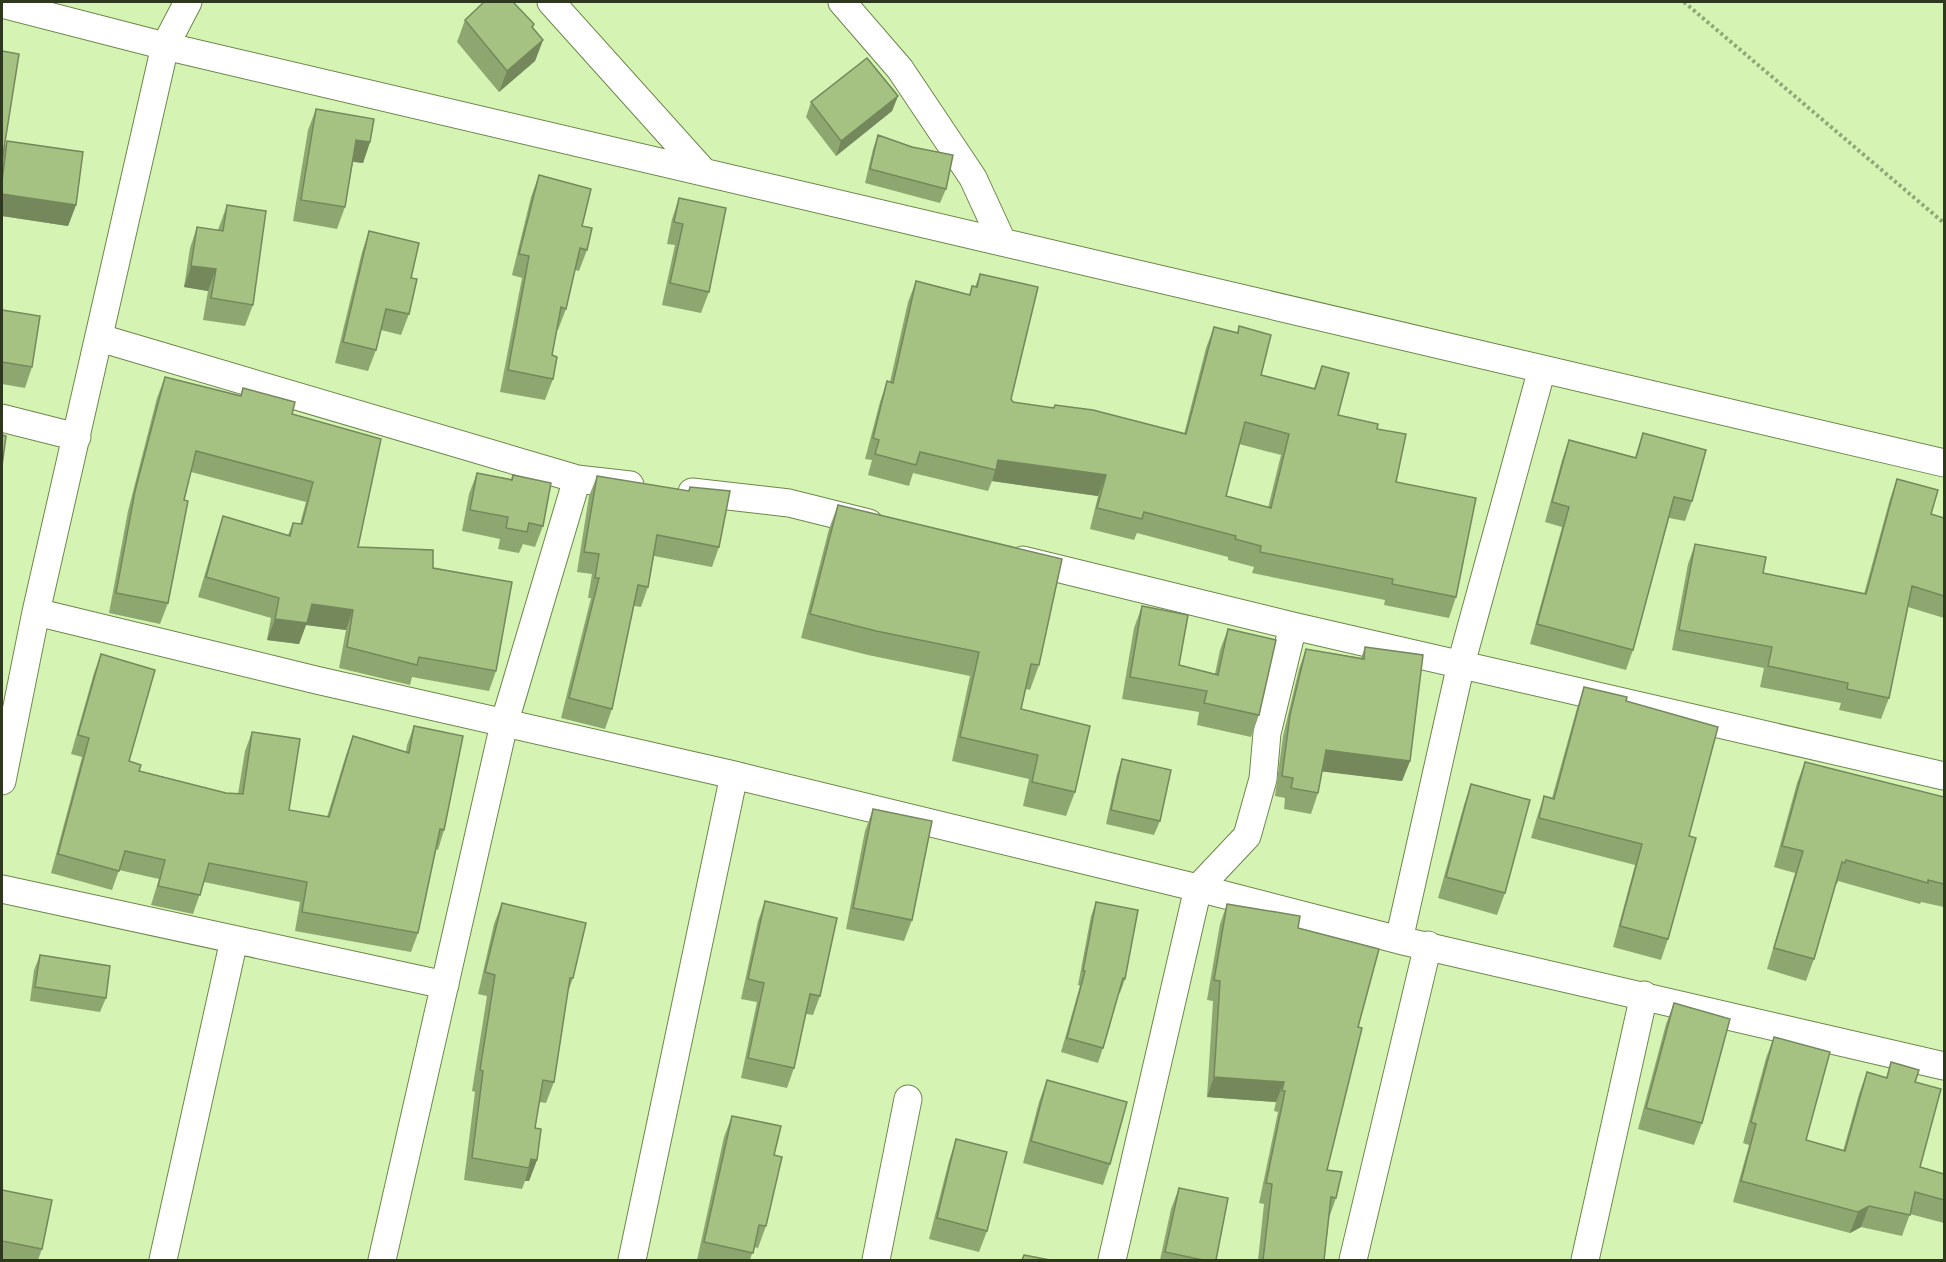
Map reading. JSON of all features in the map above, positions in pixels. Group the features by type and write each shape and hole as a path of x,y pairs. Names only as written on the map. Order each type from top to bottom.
{"street":[{"path":"2,781 36,612 165,46 188,2"},
{"path":"551,2 702,170"},
{"path":"842,2 900,69 973,178 1002,240"},
{"path":"2,4 165,46 1002,240 1944,463"},
{"path":"100,338 577,479 789,503 892,528"},
{"path":"1399,940 1461,664 1542,369"},
{"path":"2,418 77,437"},
{"path":"382,1260 504,724 577,479"},
{"path":"995,553 1293,626 1944,776"},
{"path":"36,612 504,724 734,775 1198,888 1399,940 1944,1066"},
{"path":"1112,1260 1198,888 1247,836 1263,778 1267,733 1293,626"},
{"path":"632,1260 734,775"},
{"path":"2,889 445,985"},
{"path":"163,1260 234,940"},
{"path":"1353,1260 1428,945"},
{"path":"1586,1260 1644,995"},
{"path":"876,1260 908,1099"}],"path":[{"path":"1684,2 1944,223"}],"building":[{"path":"484,2 513,2 534,24 532,27 543,40 507,71 465,20"},
{"path":"2,51 19,54 2,161"},
{"path":"867,58 898,96 841,141 811,102"},
{"path":"316,109 374,119 370,142 356,140 345,207 301,200"},
{"path":"878,135 912,147 953,155 946,189 870,169"},
{"path":"7,141 83,152 76,205 2,194"},
{"path":"539,175 591,189 582,226 592,228 587,250 580,248 566,309 561,307 552,355 557,357 553,379 508,370 529,256 519,254"},
{"path":"679,198 726,208 709,292 670,283 683,224 674,222"},
{"path":"227,205 266,211 253,305 211,298 216,269 191,266 197,227 223,231"},
{"path":"369,231 419,243 411,278 417,279 409,314 386,309 376,350 343,342"},
{"path":"980,274 1038,287 1011,399 1013,402 1054,408 1055,405 1093,410 1186,434 1214,327 1238,333 1239,326 1271,335 1261,375 1315,389 1322,366 1349,373 1338,415 1378,424 1377,429 1406,434 1396,482 1476,498 1456,597 1392,584 1393,579 1260,552 1261,546 1235,539 1236,536 1144,512 1142,519 1097,508 1106,475 998,460 996,470 920,452 916,465 875,454 879,440 873,438 887,381 893,383 916,281 970,295 972,286 977,287","holes":["1245,422 1289,434 1271,508 1226,496"]},
{"path":"2,310 40,316 32,367 2,362"},
{"path":"165,377 241,396 243,388 295,402 292,414 381,439 358,547 433,550 433,568 512,582 496,671 419,657 417,665 347,647 353,610 312,604 307,623 275,619 279,598 206,577 223,516 290,536 293,523 302,524 313,482 196,451 184,500 188,501 168,603 116,593 135,491"},
{"path":"1643,433 1706,450 1692,501 1674,497 1633,650 1537,624 1569,507 1552,502 1569,440 1636,458"},
{"path":"2,435 6,436 2,466"},
{"path":"477,473 512,480 513,475 551,483 543,526 529,523 527,532 506,528 508,517 470,510"},
{"path":"597,476 689,491 690,487 730,491 719,547 657,535 648,587 638,585 612,709 569,698 599,578 595,578 599,554 584,552"},
{"path":"1897,479 1938,490 1931,514 1944,518 1944,596 1912,586 1889,698 1847,689 1848,683 1768,666 1772,647 1679,630 1695,544 1766,557 1763,573 1866,594"},
{"path":"838,505 1062,559 1039,665 1031,664 1021,709 1090,726 1075,792 1032,782 1038,755 960,737 979,652 876,631 810,614"},
{"path":"1142,606 1188,615 1179,665 1218,675 1228,629 1276,640 1259,715 1204,703 1207,691 1130,677"},
{"path":"1365,647 1423,655 1410,761 1326,750 1318,793 1291,788 1293,778 1282,776 1290,715 1306,649 1364,659"},
{"path":"101,654 155,670 129,761 141,765 139,771 226,793 243,794 252,732 300,739 289,810 329,817 353,736 409,753 414,726 463,736 444,830 440,829 418,933 302,912 307,882 209,863 200,895 158,886 165,860 125,851 119,871 58,854 89,738 78,735"},
{"path":"1584,687 1627,697 1626,701 1718,727 1689,836 1696,838 1668,939 1620,926 1642,844 1539,818 1544,796 1554,799"},
{"path":"1122,759 1171,770 1160,821 1111,810"},
{"path":"1805,762 1944,797 1944,884 1928,880 1928,883 1846,860 1845,863 1842,862 1814,959 1774,948 1803,851 1782,846"},
{"path":"1471,784 1530,800 1505,893 1446,877"},
{"path":"873,809 932,821 912,920 853,908"},
{"path":"765,901 837,918 820,996 810,994 794,1068 748,1058 764,983 748,979"},
{"path":"1096,902 1138,910 1125,979 1123,978 1103,1048 1067,1038 1085,971 1083,971"},
{"path":"502,903 586,923 573,978 570,978 554,1082 543,1080 535,1128 541,1129 537,1160 531,1159 529,1168 472,1158 483,1071 480,1070 495,975 485,972"},
{"path":"1227,904 1300,916 1298,928 1379,949 1358,1027 1362,1028 1327,1170 1342,1172 1336,1198 1331,1197 1324,1260 1263,1260 1272,1184 1266,1183 1285,1091 1282,1091 1284,1082 1214,1077 1220,981 1214,980"},
{"path":"40,955 110,966 106,998 35,987"},
{"path":"1674,1003 1730,1019 1702,1123 1646,1108"},
{"path":"1774,1037 1830,1052 1806,1140 1845,1151 1867,1072 1887,1078 1891,1062 1919,1070 1915,1082 1941,1089 1920,1167 1944,1174 1944,1200 1915,1192 1910,1215 1869,1206 1858,1212 1741,1181 1756,1124 1751,1122"},
{"path":"1047,1080 1127,1102 1110,1164 1031,1141"},
{"path":"732,1116 781,1126 774,1155 782,1157 766,1226 759,1225 753,1253 704,1242"},
{"path":"956,1139 1007,1152 987,1231 937,1218"},
{"path":"1179,1188 1228,1198 1216,1260 1203,1260 1165,1252"},
{"path":"2,1190 52,1200 42,1249 2,1241"},
{"path":"1024,1255 1050,1260 1022,1260"}]}
